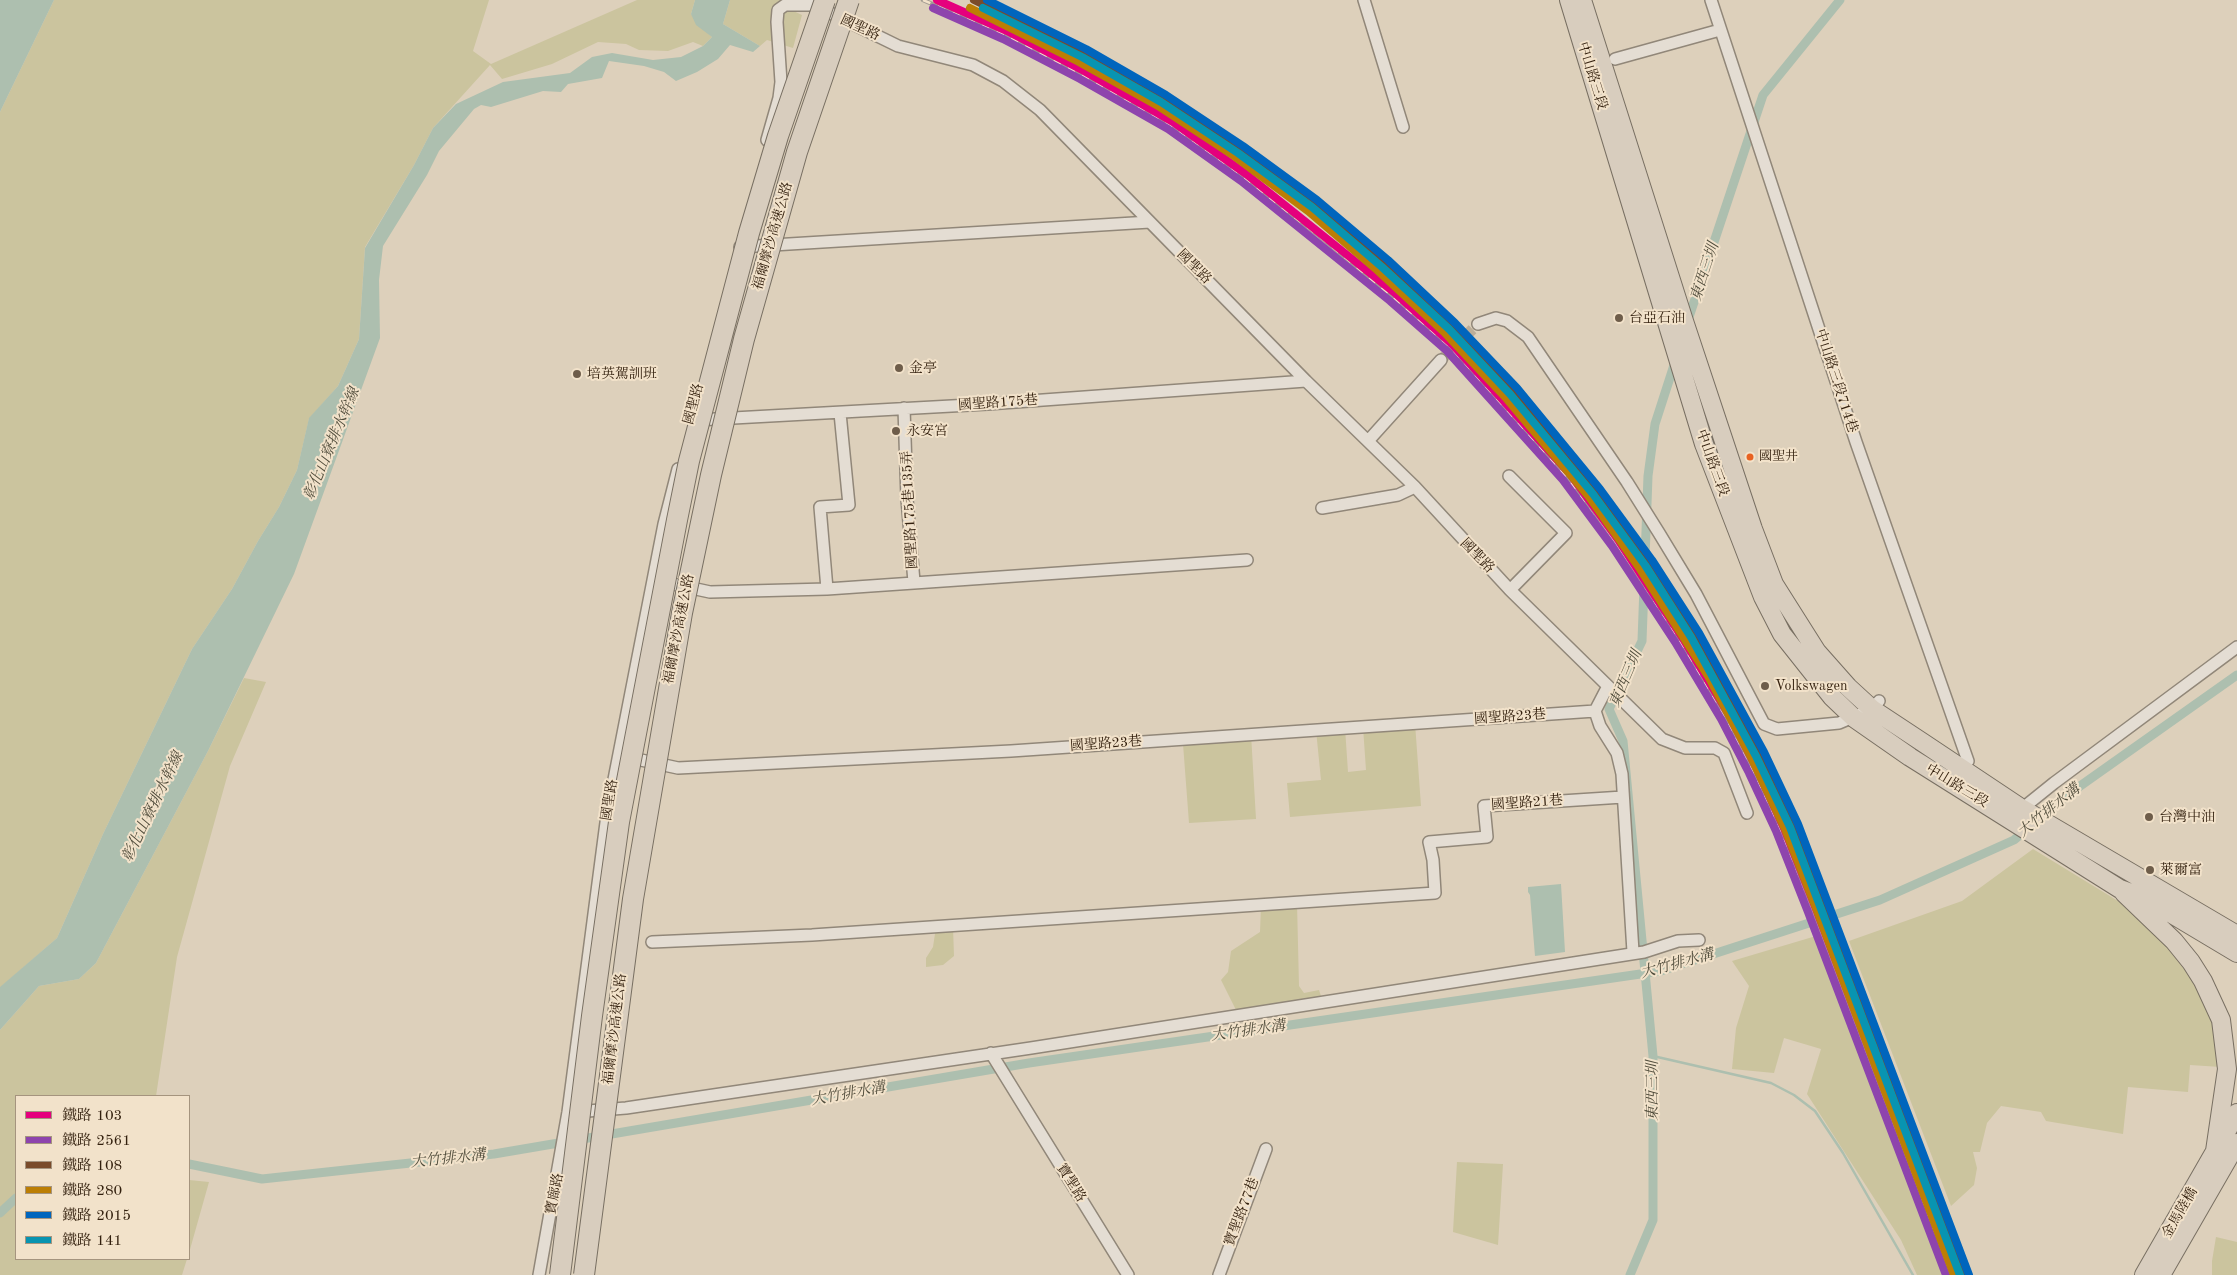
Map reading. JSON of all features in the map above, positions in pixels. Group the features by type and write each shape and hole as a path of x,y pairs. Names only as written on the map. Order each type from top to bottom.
{"highway":[{"name":"福爾摩沙高速公路","path":"584,1275 633,899 682,612 711,475 751,311 797,152 849,0"},
{"name":"福爾摩沙高速公路","path":"560,1275 593,1007 619,822 677,520 689,461 749,233 818,2"}],"main road":[{"name":"中山路三段","path":"1568,0 1727,436 1753,529 1774,584 1817,652 1848,687 1876,705 2019,813"},
{"name":"中山路三段","path":"1582,0 1630,172 1700,445 1763,597 1782,634 1832,697 1854,718 1910,757 2019,813"},
{"path":"1700,445 1727,436"},
{"path":"2019,813 2061,841 2120,889 2174,941 2191,962 2214,1002 2221,1020 2226,1046 2227,1068 2221,1155"},
{"path":"2061,841 2156,889 2237,935"},
{"path":"2120,889 2145,898 2237,953"},
{"path":"2221,1155 2237,1113"},
{"path":"2221,1155 2237,1142"},
{"name":"金馬陸橋","path":"2144,1275 2221,1155"},
{"name":"金馬陸橋","path":"2161,1275 2221,1155"}],"street":[{"path":"1364,0 1403,127"},
{"name":"中山路三段714巷","path":"1711,0 1856,442 1968,761"},
{"name":"國聖路","path":"568,1112 607,814 618,756 664,524 736,247 779,98 781,82 777,22 778,10 785,5 818,2 898,46 973,65 1003,81 1040,110 1306,381 1415,487 1510,590 1662,739 1685,748 1715,748 1724,753 1747,813"},
{"path":"1615,59 1720,30"},
{"path":"736,247 1150,222"},
{"path":"1478,324 1496,318 1507,320 1528,337 1627,482 1659,533 1696,594 1764,724 1777,729 1839,723 1854,718 1876,705"},
{"path":"1368,441 1441,360"},
{"name":"國聖路175巷","path":"690,420 840,413 1306,381"},
{"name":"國聖路175巷135弄","path":"904,408 907,498 914,582"},
{"path":"827,589 820,507 848,506 840,413"},
{"path":"1509,476 1566,533 1510,590"},
{"path":"1322,508 1398,495 1415,487"},
{"path":"653,580 710,592 827,589 1247,560"},
{"path":"2019,813 2237,647"},
{"path":"1608,686 1595,711 1600,726 1617,753 1622,774 1633,952"},
{"name":"國聖路23巷","path":"618,756 678,768 1011,751 1595,711"},
{"name":"國聖路21巷","path":"652,942 812,935 1435,893 1433,860 1428,842 1487,837 1484,806 1623,797"},
{"path":"568,1112 626,1108 991,1054 1633,952 1644,952 1678,941 1699,940"},
{"name":"寶聖路","path":"991,1054 1128,1275"},
{"name":"寶廍路","path":"539,1275 559,1172 568,1112"},
{"name":"寶聖路77巷","path":"1219,1275 1266,1149"}],"shaded area":[{"path":"54,0 489,0 473,51 491,64 637,0 695,0 691,14 712,37 703,46 693,42 668,51 639,50 626,44 598,42 552,64 502,79 490,65 433,128 414,165 365,247 359,339 338,386 309,419 297,470 279,507 232,589 192,649 103,834 57,938 0,988 0,112"},
{"path":"730,0 790,0 787,8 802,15 793,48 767,40 760,46 723,24"},
{"path":"244,678 266,682 230,766 177,957 156,1095 15,1095 15,1260 187,1260 182,1275 0,1275 0,1030 39,986 79,979 96,963 208,751"},
{"path":"1415,723 1421,806 1290,817 1287,783 1321,780 1316,730 1345,728 1348,772 1366,770 1363,727"},
{"path":"1251,734 1256,819 1189,823 1183,744"},
{"path":"2033,849 2118,901 2157,930 2191,969 2211,1014 2221,1067 2190,1065 2188,1092 2128,1087 2123,1134 2046,1121 2041,1112 2001,1106 1987,1123 1980,1152 1973,1152 1977,1168 1974,1185 1951,1206 1849,941 1962,901"},
{"path":"1297,903 1299,986 1304,993 1319,990 1321,996 1238,1014 1221,980 1228,972 1231,951 1260,932 1261,906"},
{"path":"936,927 953,927 954,956 943,965 926,967 926,958 933,947"},
{"path":"1816,936 1944,1275 1917,1275 1901,1240 1807,1094 1821,1049 1784,1038 1774,1073 1732,1069 1736,1028 1749,986 1732,961"},
{"path":"1457,1162 1503,1164 1498,1245 1453,1232"},
{"path":"190,1180 209,1182 190,1249"},
{"path":"2216,1237 2237,1242 2237,1275 2212,1275"}],"water":[{"path":"0,0 54,0 0,112"},
{"name":"彰化山寮排水幹線","path":"695,0 730,0 723,24 760,46 753,52 730,45 718,59 697,72 676,81 664,72 644,66 609,61 602,78 568,84 561,92 543,91 491,107 481,105 474,109 439,151 427,175 383,246 379,280 380,338 294,574 208,751 96,963 79,979 39,986 0,1030 0,987 57,938 103,834 192,649 232,589 279,507 297,470 309,418 338,386 359,339 365,248 414,165 433,128 456,104 503,82 570,73 592,57 612,53 653,60 681,57 703,46 712,37 696,25 691,14"},
{"path":"1561,884 1565,952 1535,956 1528,887"}],"waterway":[{"name":"東西三圳","path":"1687,323 1763,95 1840,0"},
{"name":"東西三圳","path":"1630,1275 1653,1220 1653,1056 1623,741 1609,709 1642,641 1648,476 1655,424 1676,359"},
{"name":"大竹排水溝","path":"2037,820 2066,796 2237,675"},
{"name":"大竹排水溝","path":"190,1164 262,1179 494,1154 1029,1063 1661,971 1880,900 2014,840 2027,829"},
{"path":"1653,1056 1771,1083 1794,1095 1815,1111 1843,1153 1913,1275"},
{"name":"大竹排水溝","path":"0,1213 15,1199"}],"tunnel":[{"path":"1441,360 1478,324"}],"railway":[{"path":"923,0 1006,36 1082,75 1170,126 1243,178 1318,235 1393,297 1448,347 1569,481 1678,639 1724,718 1752,772 1780,832 1919,1197 1954,1275"}],"rail line":[{"name":"103","path":"937,0 1007,31 1084,71 1173,122 1246,174 1396,294 1453,345 1570,474 1619,541 1682,637 1729,715 1757,769 1784,828 1816,909 1955,1275"},
{"name":"108","path":"974,0 1083,54 1163,99 1239,149 1313,204 1383,263 1450,326 1512,391 1596,492 1647,564 1716,672 1760,755 1793,826 1824,905 1963,1275"},
{"name":"2015","path":"987,0 1086,49 1166,95 1243,146 1317,200 1388,260 1455,323 1517,388 1600,489 1652,560 1699,633 1764,752 1798,824 1969,1275"},
{"name":"2561","path":"933,8 1003,39 1080,79 1168,129 1241,181 1390,301 1447,351 1563,480 1612,546 1675,642 1721,719 1749,773 1776,831 1808,912 1946,1275"},
{"name":"280","path":"970,8 1079,62 1158,106 1234,156 1308,211 1377,270 1444,332 1505,397 1589,497 1640,569 1708,676 1752,759 1785,829 1954,1275"},
{"name":"141","path":"983,8 1082,57 1161,102 1238,153 1312,207 1382,267 1449,329 1510,394 1593,494 1645,565 1691,637 1756,756 1790,827 1960,1275"}],"place":[{"name":"台亞石油","path":"1619,318"},
{"name":"金亭","path":"899,368"},
{"name":"培英駕訓班","path":"577,374"},
{"name":"永安宮","path":"896,431"},
{"name":"國聖井","path":"1750,457"},
{"name":"Volkswagen","path":"1765,686"},
{"name":"台灣中油","path":"2149,817"},
{"name":"萊爾富","path":"2150,870"}]}
